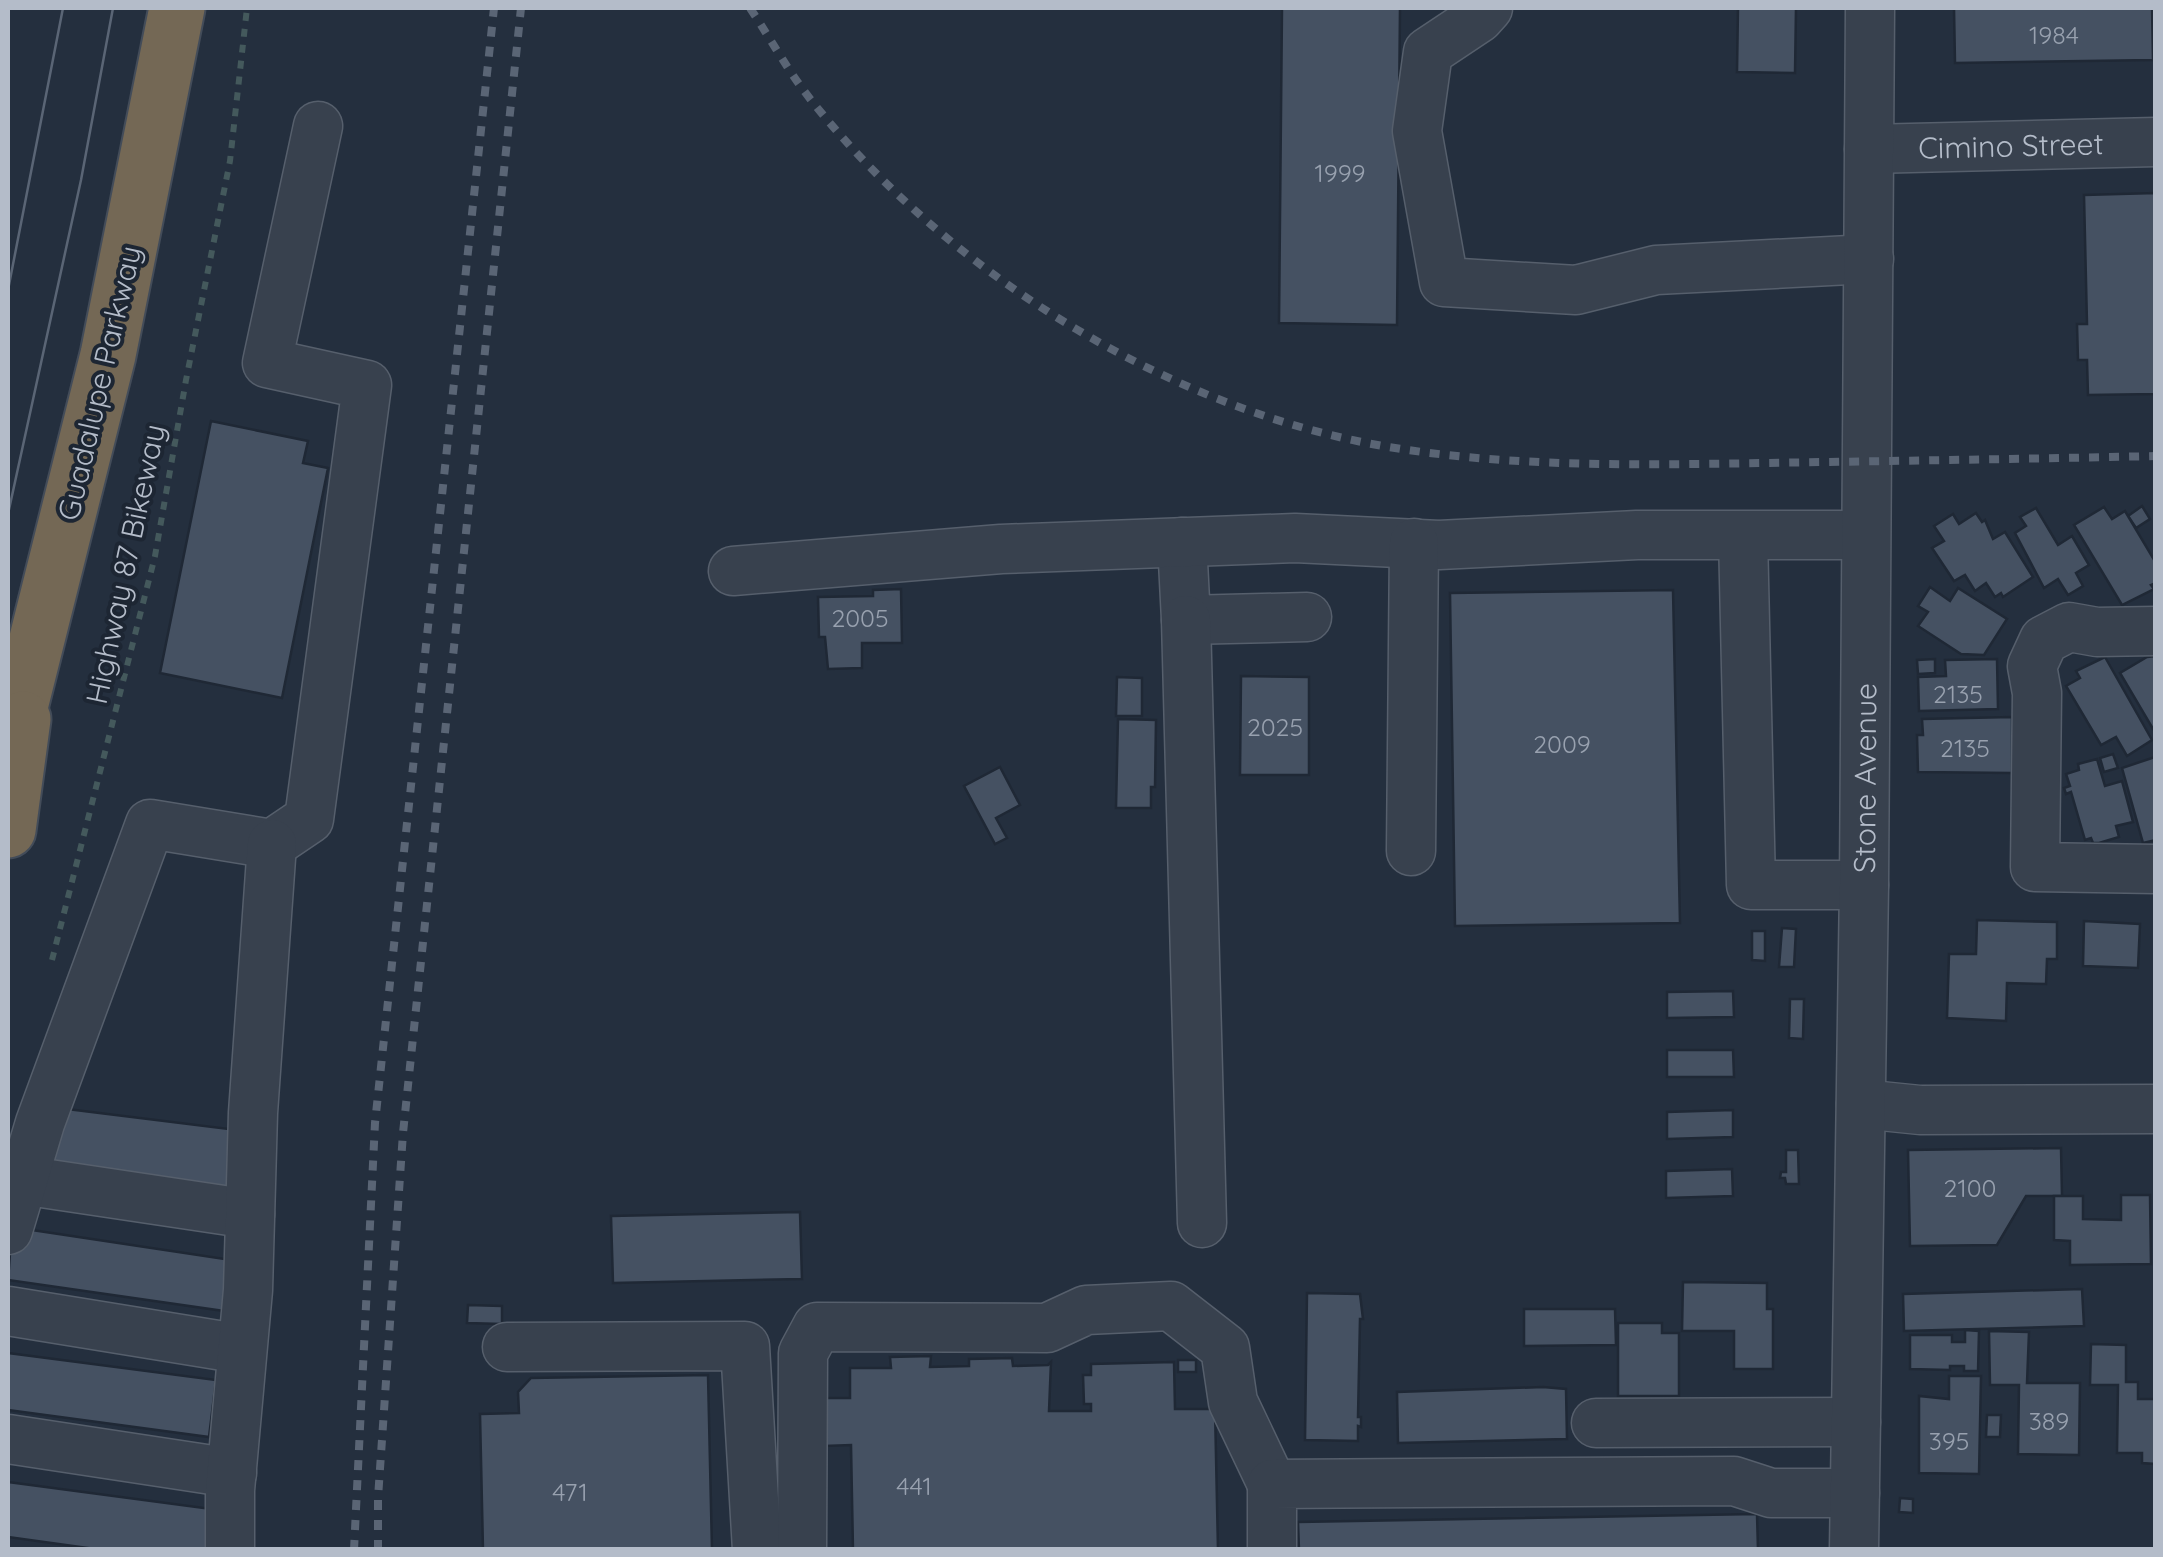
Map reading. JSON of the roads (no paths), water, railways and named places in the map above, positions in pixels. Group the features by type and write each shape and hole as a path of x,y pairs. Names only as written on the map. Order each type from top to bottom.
{"highway":[{"name":"Guadalupe Parkway","path":"8,755 108,356 176,8"},
{"path":"8,830 28,678"}],"street":[{"path":"1488,8 1428,52 1417,131 1444,282 1576,290 1656,270 1869,258"},
{"name":"Stone Avenue","path":"1854,1550 1864,884 1870,8"},
{"path":"8,1230 47,1104 150,824 272,844 309,819 366,385 267,362 318,126"},
{"name":"Cimino Street","path":"1869,148 2156,142"},
{"path":"733,572 1001,549 1295,538 1414,543 1637,535 1866,535"},
{"path":"1743,536 1751,884 1864,884"},
{"path":"1182,542 1202,1222"},
{"path":"1410,850 1414,543"},
{"path":"1186,620 1306,617"},
{"path":"2156,631 2096,632 2069,627 2044,640 2032,666 2037,693 2036,867 2156,869"},
{"path":"230,1550 272,844"},
{"path":"1860,1104 1920,1110 2156,1109"},
{"path":"22,1180 250,1214"},
{"path":"802,1550 803,1353 817,1327 1047,1328 1086,1310 1171,1306 1225,1348 1233,1402 1272,1484 1272,1550"},
{"path":"8,1312 242,1349"},
{"path":"508,1346 745,1346 756,1550"},
{"path":"1596,1423 1856,1422"},
{"path":"8,1439 232,1473"},
{"path":"1272,1484 1734,1481 1771,1493 1855,1493"}],"tram line":[{"path":"8,290 63,8"},
{"path":"8,514 81,180 113,8"}],"railway":[{"path":"354,1550 375,1123 494,8"},
{"path":"378,1550 378,1498 403,1133 521,8"},
{"path":"750,8 811,100 868,165 932,225 1002,281 1077,330 1157,372 1239,407 1323,433 1408,450 1540,462 1673,464 2156,456"}]}
